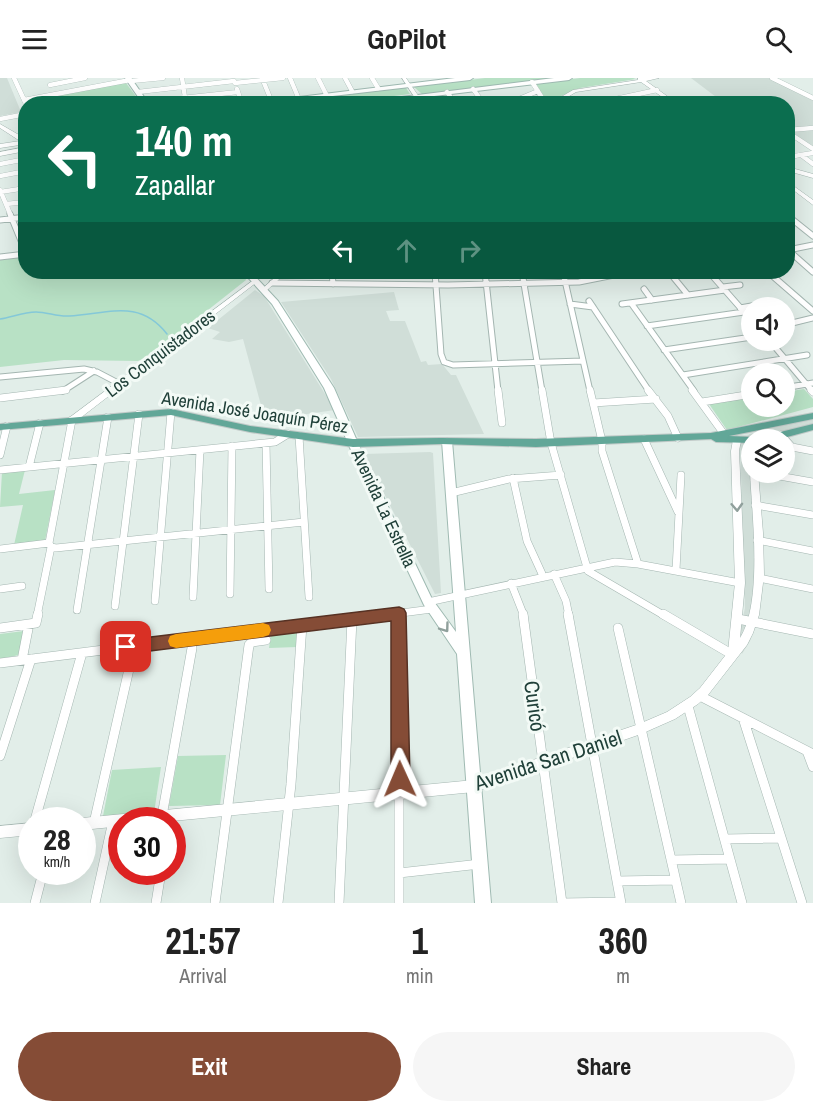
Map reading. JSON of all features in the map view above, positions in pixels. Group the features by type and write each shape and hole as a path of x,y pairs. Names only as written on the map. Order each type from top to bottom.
{"main road":[{"path":"307,96 470,78"},
{"path":"416,96 569,78"},
{"path":"130,80 141,96"},
{"name":"Avenida La Estrella","path":"252,279 288,322 329,387 430,605 464,653"},
{"name":"Avenida José Joaquín Pérez","path":"4,426 171,412 238,427 353,443 552,442 682,438 741,440"},
{"name":"Avenida José Joaquín Pérez","path":"682,438 724,434 813,416"},
{"path":"737,440 747,433 778,424"},
{"path":"795,432 813,428"},
{"path":"447,441 483,903"}],"street":[{"path":"14,78 22,96"},
{"path":"46,78 55,94"},
{"path":"50,85 85,78"},
{"path":"48,96 130,80 163,78"},
{"path":"182,78 185,96"},
{"path":"138,92 283,78"},
{"path":"290,78 298,96"},
{"path":"318,78 326,94"},
{"path":"345,78 352,91"},
{"path":"372,78 378,88"},
{"path":"404,78 416,96"},
{"path":"566,96 575,91 657,78"},
{"path":"772,78 813,98"},
{"path":"263,79 269,96"},
{"path":"640,79 665,96"},
{"path":"234,81 240,96"},
{"path":"532,82 541,96"},
{"path":"473,89 478,96"},
{"path":"628,96 657,90"},
{"path":"526,96 538,91"},
{"path":"203,96 238,92"},
{"path":"447,92 450,96"},
{"path":"0,119 18,116"},
{"path":"0,126 18,137"},
{"path":"795,129 813,128"},
{"path":"795,137 813,151"},
{"path":"0,146 18,142"},
{"path":"0,154 18,151"},
{"path":"795,155 813,151"},
{"path":"801,155 813,164"},
{"path":"0,164 18,161"},
{"path":"795,171 813,176"},
{"path":"0,176 18,173"},
{"path":"18,189 0,191 18,230"},
{"path":"795,189 813,203"},
{"path":"6,204 18,203"},
{"path":"0,220 18,218"},
{"path":"795,222 813,236"},
{"path":"795,249 813,245"},
{"path":"0,257 18,255"},
{"path":"795,256 813,272"},
{"name":"Los Conquistadores","path":"72,420 257,286 276,279"},
{"path":"333,279 333,284"},
{"path":"436,279 441,354 444,362 453,365 583,361"},
{"path":"486,279 502,423"},
{"path":"523,279 552,442 586,567 592,575 732,655"},
{"path":"564,279 602,441 602,451 638,564"},
{"path":"273,282 486,284 605,279"},
{"path":"675,279 688,295"},
{"path":"715,279 741,309"},
{"path":"776,279 813,311"},
{"path":"622,304 740,285"},
{"path":"644,289 652,300"},
{"path":"631,303 724,434"},
{"path":"570,304 591,304 682,438"},
{"path":"647,326 741,310"},
{"path":"795,322 813,318"},
{"path":"664,350 741,339"},
{"path":"778,351 810,384 813,392"},
{"path":"683,375 807,355"},
{"path":"0,377 79,369 94,371 120,384"},
{"path":"0,398 64,391 94,371"},
{"path":"795,386 810,384"},
{"path":"702,402 741,396"},
{"path":"593,404 656,399"},
{"path":"155,601 171,412"},
{"path":"115,606 139,414"},
{"path":"77,610 108,417"},
{"path":"0,756 26,660 50,545 72,420"},
{"path":"29,466 40,423"},
{"path":"0,455 4,426"},
{"path":"0,470 266,443 280,441 288,434"},
{"path":"299,436 309,597"},
{"path":"644,439 679,514"},
{"name":"Avenida San Daniel","path":"732,655 738,619 740,583 735,452 737,440"},
{"path":"266,443 269,589"},
{"path":"230,594 232,446"},
{"path":"795,448 813,451"},
{"path":"193,597 200,450"},
{"path":"451,493 513,478 561,475"},
{"path":"676,570 681,475"},
{"path":"513,478 527,541 543,576"},
{"path":"795,479 813,482"},
{"name":"Avenida San Daniel","path":"186,815 474,786 641,729 688,706 723,672 732,655 747,636 752,622 759,578 755,483"},
{"path":"755,505 813,515"},
{"path":"0,549 123,541 304,522"},
{"path":"757,540 813,551"},
{"path":"0,663 399,613 460,595 615,562 676,570 740,583"},
{"path":"554,574 566,601 621,903"},
{"path":"759,578 813,589"},
{"name":"Curicó","path":"511,583 523,612 562,903 621,903"},
{"path":"0,589 22,586"},
{"path":"399,613 399,903"},
{"path":"339,903 352,619"},
{"path":"738,619 813,634"},
{"path":"0,628 32,624"},
{"path":"279,903 289,804 302,625"},
{"path":"618,628 681,903"},
{"path":"215,903 249,645 252,642 266,640"},
{"path":"169,807 192,648"},
{"path":"39,807 82,653"},
{"path":"92,807 132,657 128,654 111,656"},
{"path":"700,696 810,752 813,767"},
{"path":"688,706 742,903"},
{"path":"743,718 802,903"},
{"path":"0,832 18,830"},
{"path":"725,839 781,838"},
{"path":"95,903 108,844"},
{"path":"671,860 730,859"},
{"path":"399,873 480,864"},
{"path":"617,880 675,880"},
{"path":"35,903 40,885"},
{"path":"156,903 159,885"}],"shaded area":[{"path":"0,78 7,78 18,105 18,113 0,116"},
{"path":"691,78 777,78 813,95 813,147 795,134 795,96 715,96"},
{"path":"255,290 264,296 335,410 265,420 243,339 229,342 212,339 220,332 208,328"},
{"path":"394,292 399,310 386,311 390,321 405,321 421,362 426,361 428,365 442,364 451,375 456,375 484,434 358,437 331,379 281,302"},
{"path":"813,418 813,429 795,432 795,429 770,429"},
{"path":"433,453 441,593 435,594 364,454"},
{"path":"741,483 754,483 759,612 750,641 742,654 737,644 745,608"}],"green space":[{"path":"485,78 561,78 422,94 414,87"},
{"path":"580,78 636,79 580,88 561,96 543,96 536,84"},
{"path":"126,83 136,96 52,96"},
{"path":"401,87 406,88 410,94 394,96 324,96"},
{"path":"18,258 18,279 246,280 151,355 138,361 64,360 0,367 0,260"},
{"path":"804,389 813,399 813,407 795,412 795,390"},
{"path":"741,399 741,417 776,417 727,430 709,404"},
{"path":"25,470 19,494 55,490 45,541 14,545 23,505 0,507 2,472"},
{"path":"24,631 19,655 0,659 0,634"},
{"path":"298,631 297,647 269,648 271,635"},
{"path":"226,755 220,805 169,806 178,756"},
{"path":"161,767 155,807 108,807 108,816 103,816 112,770"}],"waterway":[{"path":"0,319 32,312 65,316 110,311 134,312 156,323 167,334"}],"slow traffic":[{"path":"176,641 263,630"}],"route":[{"path":"126,647 399,613 400,779"}]}
